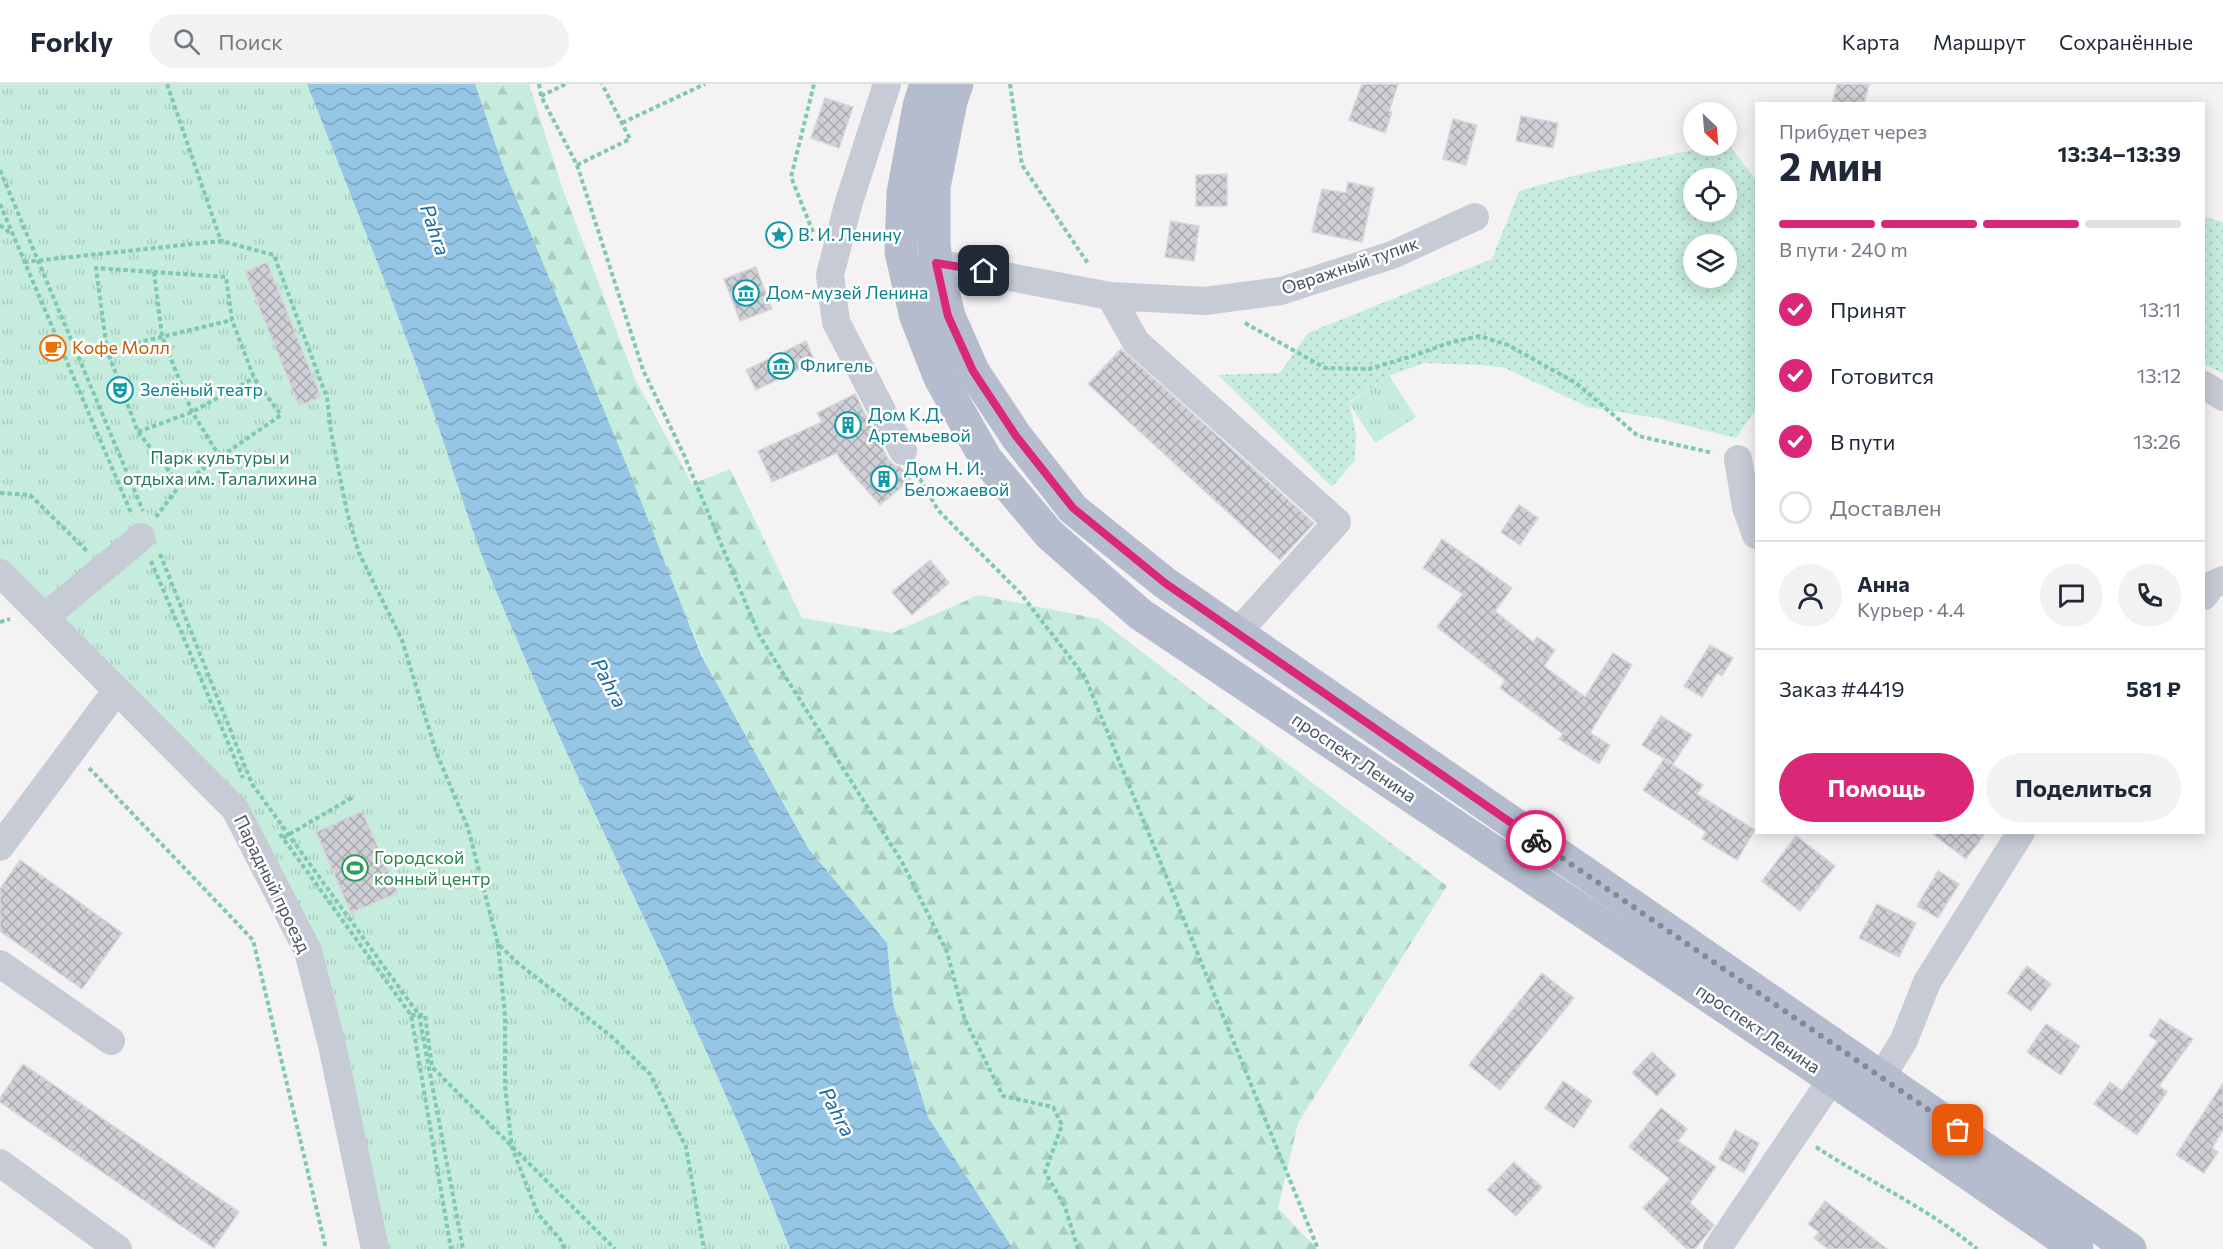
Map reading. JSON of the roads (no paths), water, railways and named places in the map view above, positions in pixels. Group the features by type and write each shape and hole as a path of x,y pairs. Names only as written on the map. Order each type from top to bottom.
{"main road":[{"name":"проспект Ленина","path":"926,84 919,106 903,193 901,252 916,317 940,378 986,459 1049,534 1140,614 1832,1079 2077,1249"},
{"name":"проспект Ленина","path":"957,84 951,101 934,187 936,263 948,316 973,371 1016,436 1073,508 1165,583 2130,1249"}],"street":[{"path":"887,84 848,205 830,275 836,322 903,451"},
{"name":"Овражный тупик","path":"936,263 1110,296 1205,301 1281,291 1392,255 1475,217"},
{"path":"1110,296 1136,342 1337,522 1237,633"},
{"path":"2205,386 2223,397"},
{"path":"1738,459 1746,507 1755,533"},
{"path":"45,617 145,532"},
{"name":"Парадный проезд","path":"0,573 235,809 308,951 332,1045 375,1249"},
{"path":"2205,595 2212,585 2223,579"},
{"path":"0,847 117,690"},
{"path":"1881,1078 1904,1040 1927,982 2020,834"},
{"path":"0,964 111,1041"},
{"path":"1717,1249 1832,1079"},
{"path":"0,1163 118,1249"}],"water":[{"name":"Pahra","path":"307,84 475,84 504,169 629,471 702,657 808,848 887,943 893,1003 928,1117 1013,1249 790,1249 727,1097 587,797 494,585 472,529 414,358"}],"place":[{"name":"В. И. Ленину","path":"779,235"},
{"name":"Дом-музей Ленина","path":"746,293"},
{"name":"Кофе Молл","path":"53,348"},
{"name":"Флигель","path":"781,366"},
{"name":"Зелёный театр","path":"120,390"},
{"name":"Дом К.Д. Артемьевой","path":"848,425"},
{"name":"Дом Н. И. Беложаевой","path":"884,479"},
{"name":"Городской конный центр","path":"355,868"}],"park label":[{"name":"Парк культуры и отдыха им. Талалихина","path":"220,468"}]}
